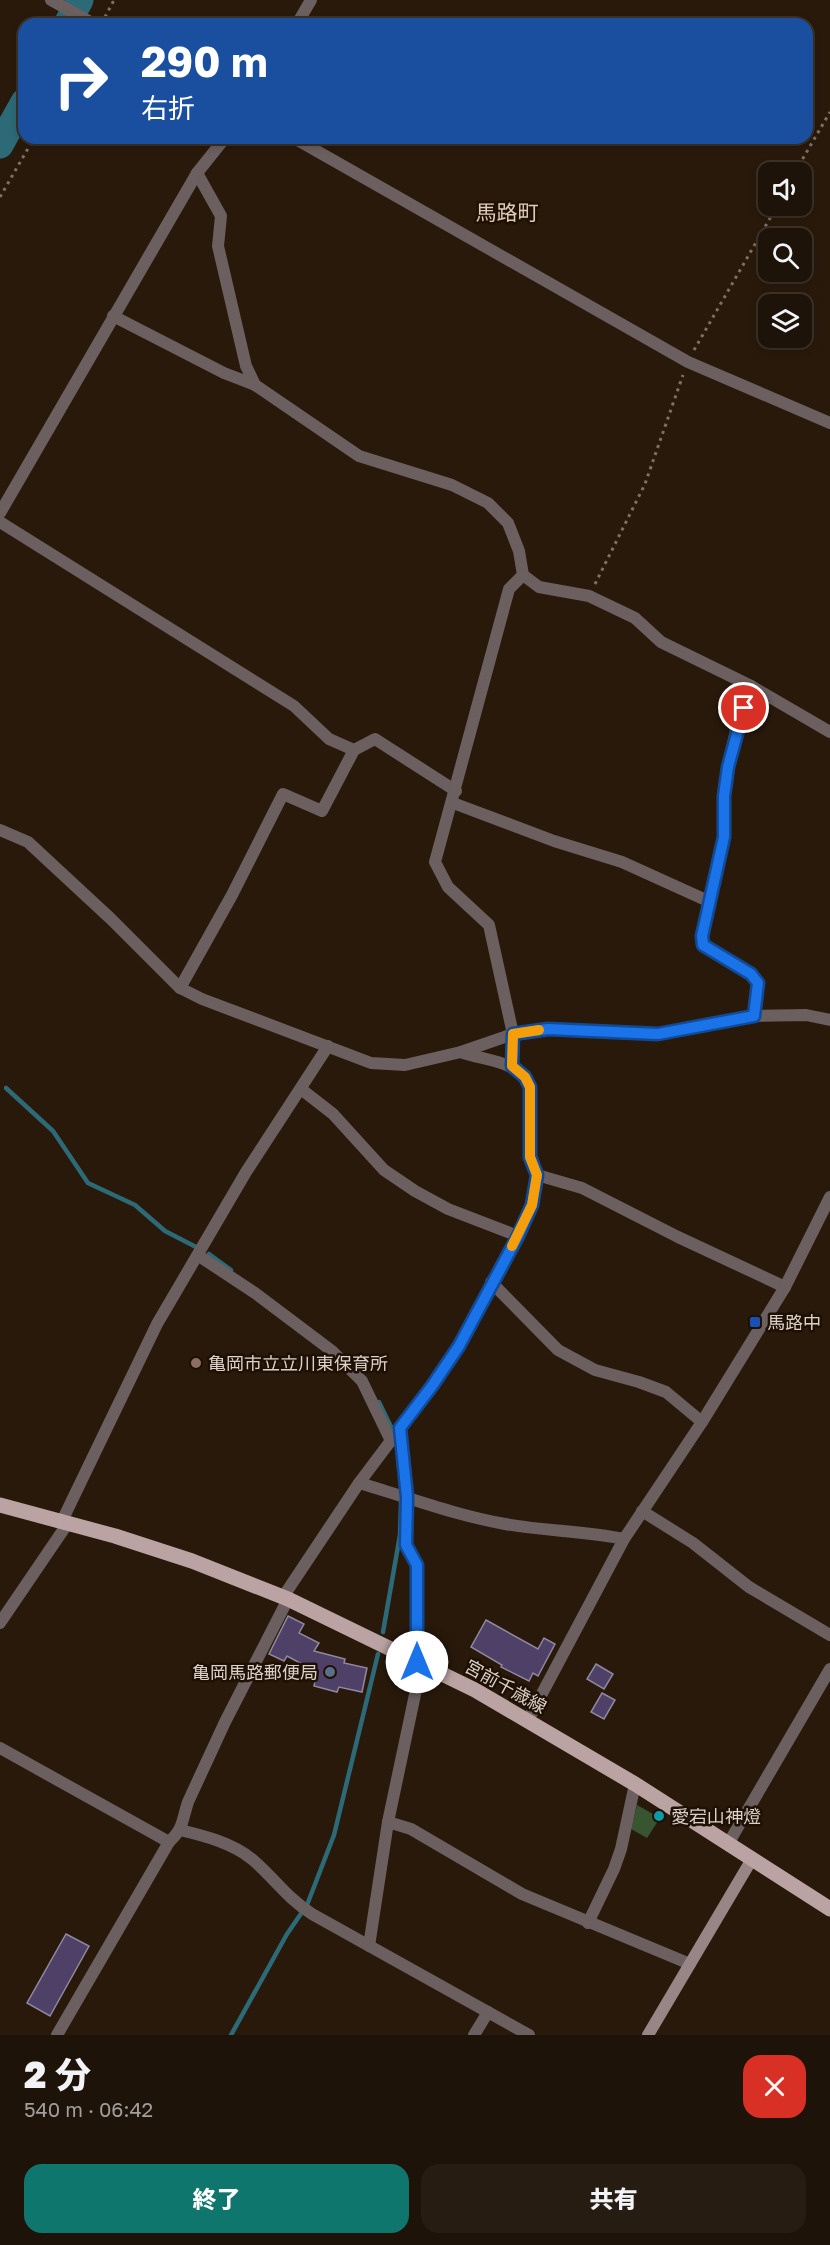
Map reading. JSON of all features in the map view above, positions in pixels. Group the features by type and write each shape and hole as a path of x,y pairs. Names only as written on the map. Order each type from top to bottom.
{"main road":[{"name":"宮前千歳線","path":"0,1505 65,1522 192,1561 285,1598 475,1690 635,1784 830,1909"}],"street":[{"path":"300,18 310,0"},
{"path":"56,3 85,18"},
{"path":"0,513 197,173 220,144"},
{"path":"305,144 688,362 830,423"},
{"path":"197,173 221,216 218,246 246,366 255,385"},
{"path":"113,316 224,373 255,385 359,456 452,485 488,503 508,523 519,551 523,575 539,587 589,596 635,618 661,642 751,686 830,732"},
{"path":"0,522 294,706 329,739 354,750"},
{"path":"512,1066 513,1034 489,925 448,886 435,862 509,589 523,575"},
{"path":"751,686 736,730 728,767 724,796 724,837 702,936 703,945 751,974 758,983 754,1016"},
{"path":"180,988 232,896 283,794 322,811 354,750 375,739 454,797 554,842 621,862 708,901"},
{"path":"0,830 28,842 180,988 202,999 371,1063 405,1065 460,1052 513,1034 548,1029 658,1034 754,1016 806,1015 830,1020"},
{"path":"0,1623 65,1522 157,1324 199,1256 246,1172 328,1046"},
{"path":"57,2035 169,1842 180,1830 188,1802 285,1598 358,1482 432,1386 459,1346 491,1282 518,1236 532,1205 537,1175 530,1157 530,1087 525,1077 512,1066 460,1052"},
{"path":"301,1089 333,1114 384,1170 407,1186 448,1209 518,1236"},
{"path":"537,1175 582,1188 678,1237 785,1287"},
{"path":"528,1720 624,1539 702,1422 785,1287 830,1197"},
{"path":"199,1256 255,1293 332,1351 362,1381 391,1441"},
{"path":"491,1282 558,1350 595,1370 666,1392 702,1422"},
{"path":"369,1946 388,1822 417,1685 417,1565 406,1545 407,1497 400,1428"},
{"path":"358,1482 468,1516 507,1524 594,1533 624,1539"},
{"path":"642,1511 693,1543 749,1587 830,1635"},
{"path":"728,1844 830,1669"},
{"path":"0,1748 169,1842"},
{"path":"588,1923 621,1849 635,1784"},
{"path":"388,1822 411,1829 522,1894 690,1964"},
{"path":"180,1830 206,1836 236,1849 252,1860 293,1902 529,2035"},
{"path":"648,2035 752,1859"},
{"path":"474,2035 488,2012"}],"path":[{"path":"99,18 114,0"},
{"path":"813,141 830,112"},
{"path":"0,197 31,144"},
{"path":"801,162 811,144"},
{"path":"589,596 645,484 688,362 771,216"}],"green space":[{"path":"637,1805 660,1818 647,1838 631,1829"}],"building":[{"path":"288,1616 304,1624 299,1633 319,1643 314,1651 345,1659 344,1663 367,1668 362,1692 339,1687 337,1692 314,1686 317,1672 287,1656 284,1661 269,1654"},
{"path":"486,1620 538,1649 544,1638 555,1644 538,1676 533,1673 529,1681 501,1667 502,1665 471,1647"},
{"path":"596,1664 613,1674 604,1689 587,1679"},
{"path":"602,1693 615,1700 604,1719 591,1712"},
{"path":"66,1934 89,1946 50,2016 27,2003"}],"waterway":[{"path":"70,18 80,0"},
{"path":"0,145 18,113"},
{"path":"6,1088 53,1131 88,1183 135,1205 165,1231 198,1248"},
{"path":"209,1254 231,1270"},
{"path":"379,1402 393,1431"},
{"path":"383,1632 400,1535 401,1502"},
{"path":"231,2035 287,1934 307,1905 334,1835 378,1654"}],"slow traffic":[{"path":"512,1246 532,1205 537,1175 530,1157 530,1087 525,1077 512,1066 513,1034 539,1030"}],"place":[{"name":"馬路中","path":"755,1322"},
{"name":"亀岡市立立川東保育所","path":"196,1363"},
{"name":"亀岡馬路郵便局","path":"330,1672"},
{"name":"愛宕山神燈","path":"659,1816"}],"district":[{"name":"馬路町","path":"507,212"}],"route":[{"path":"417,1662 417,1565 406,1545 407,1497 400,1428 459,1346 491,1282 518,1236 532,1205 537,1175 530,1157 530,1087 525,1077 512,1066 513,1034 548,1029 658,1034 754,1016 758,983 751,974 703,945 702,936 724,837 724,796 728,767 736,730 744,708"}]}
